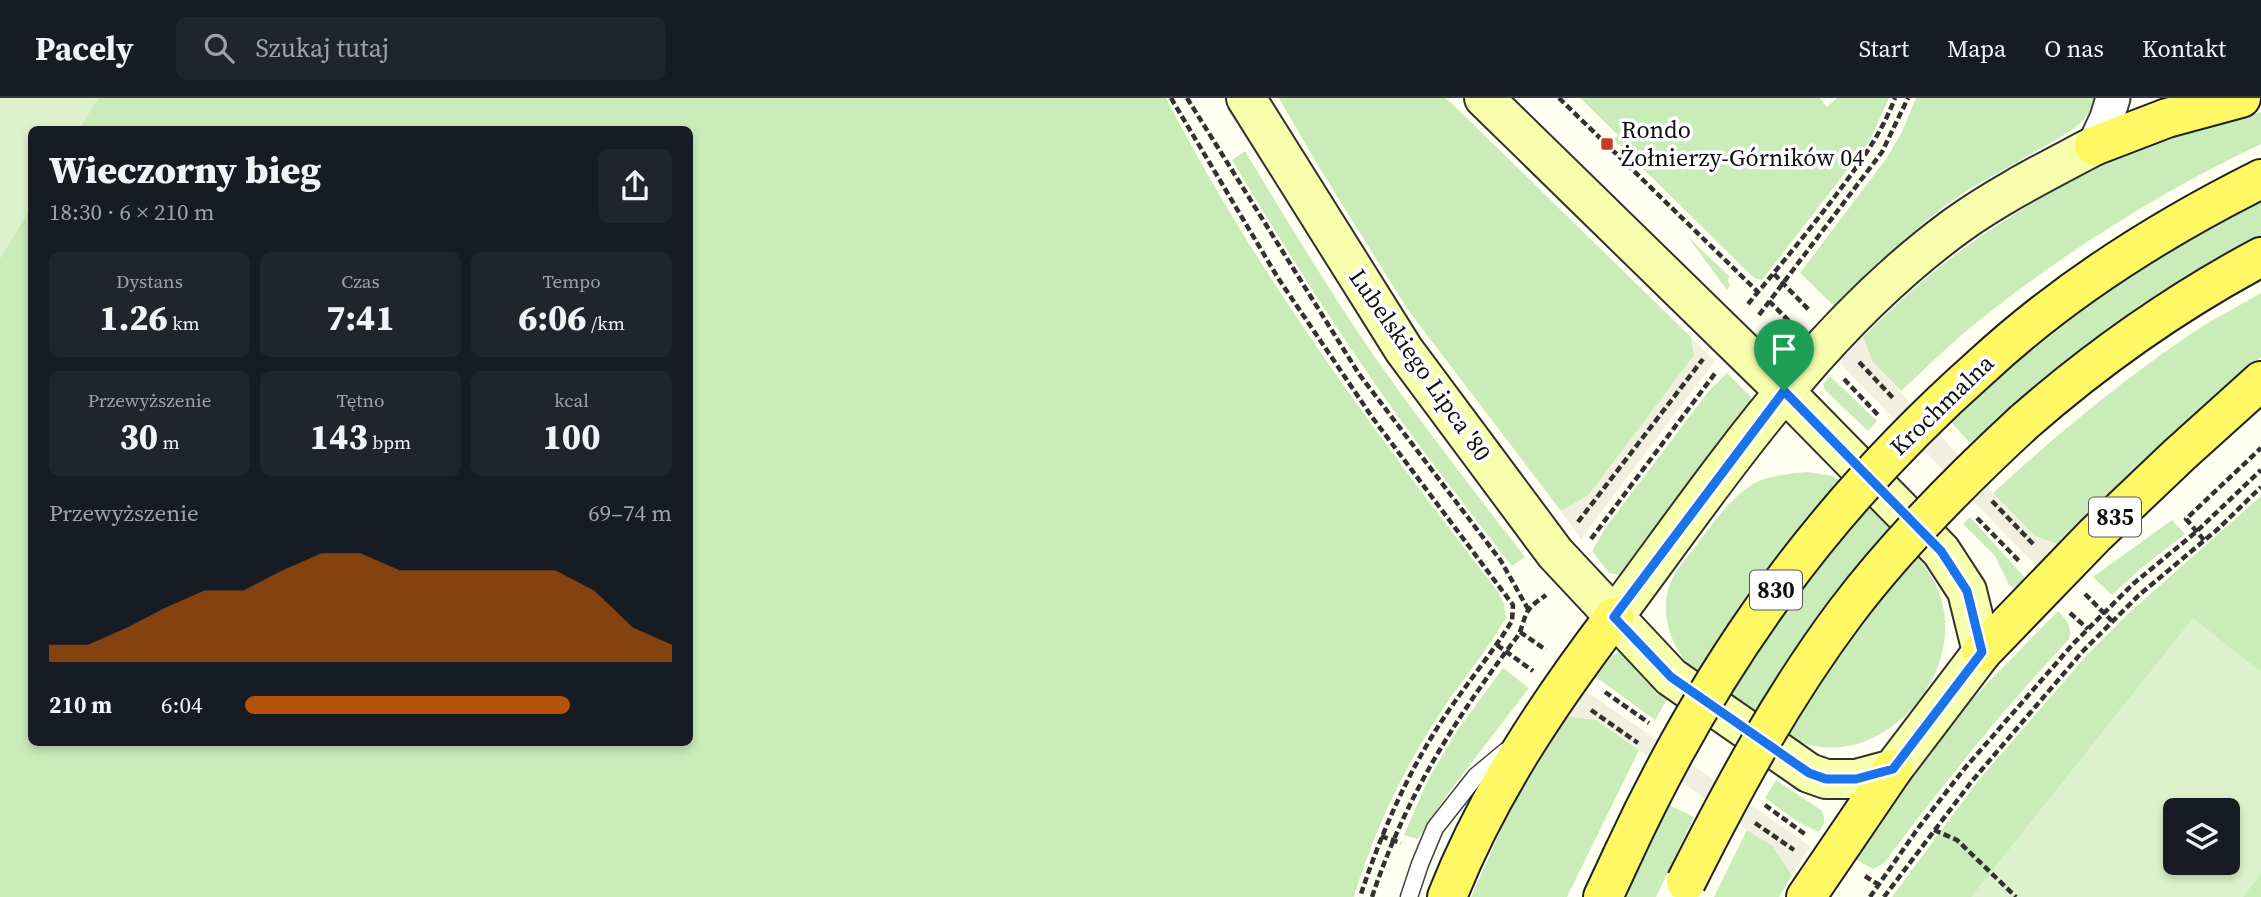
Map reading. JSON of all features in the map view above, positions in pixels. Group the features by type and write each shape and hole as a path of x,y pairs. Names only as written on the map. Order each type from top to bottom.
{"main road":[{"name":"Lubelskiego Lipca '80","path":"1246,98 1404,350 1555,553 1671,677 1809,773 1826,779 1856,779 1893,769"},
{"path":"1484,98 1784,391 1941,551 1967,591 1982,652"},
{"path":"1447,897 1465,852 1491,800 1574,670 1784,391 1882,287 1957,226 2003,195 2094,146 2167,118 2241,98"},
{"name":"Krochmalna","path":"1603,897 1646,805 1724,666 1815,539 1881,463 1942,401 1982,366 2098,275 2173,226 2261,179"},
{"path":"1682,889 1762,737 1813,658 1888,561 1941,502 2062,389 2129,338 2191,297 2261,257"},
{"name":"835","path":"1893,769 1982,652 2095,535 2261,381"},
{"path":"1806,897 1893,769"}],"street":[{"path":"2094,146 2108,118 2113,98"}],"lane":[{"path":"1409,897 1435,828 1476,776 1536,728"}],"path":[{"path":"1171,98 1285,289 1372,417 1513,605 1512,621 1446,715 1419,760 1381,836 1360,897"},
{"path":"1187,98 1359,374 1501,561 1528,609"},
{"path":"1559,98 1758,292"},
{"path":"1744,309 1870,150 1895,98"},
{"path":"1755,319 1882,152 1908,98"},
{"path":"1773,274 1817,318"},
{"path":"1769,301 1794,327"},
{"path":"1573,528 1707,353"},
{"path":"1586,545 1721,367"},
{"path":"2204,540 2186,519 2261,448"},
{"path":"1870,897 1965,768 2088,629 2133,584 2196,532 2261,470"},
{"path":"1887,896 1934,830 2017,725 2082,651 2139,595 2261,487"},
{"path":"2079,589 2113,622"},
{"path":"1372,897 1387,852 1415,792 1448,734 1520,632 1528,609 1550,592"},
{"path":"2063,606 2088,629"},
{"path":"1520,632 1548,652"},
{"path":"1497,645 1543,678"},
{"path":"1934,830 1957,840 2016,897"}],"green space":[{"path":"0,98 98,98 81,126 28,126 28,212 0,258"},
{"path":"98,98 1166,98 1201,164 1279,291 1364,413 1498,592 1506,617 1412,759 1379,826 1354,897 0,897 0,258 28,212 28,746 693,746 693,126 81,126"},
{"path":"1279,98 1446,98 1691,337 1695,355 1588,496 1561,511 1408,310"},
{"path":"1580,98 1820,98 1827,107 1837,98 1889,98 1869,142 1762,280 1754,278 1614,140 1618,135"},
{"path":"1916,98 2096,98 2086,117 2078,125 1942,208 1834,306 1800,273 1886,159 1902,132"},
{"path":"2261,112 2261,144 2149,203 2043,272 1976,323 1901,391 1872,361 1863,337 1925,279 2015,214 2114,160 2168,140"},
{"path":"1245,151 1372,353 1525,557 1512,566 1396,414 1311,287 1232,160"},
{"path":"2261,200 2261,237 2191,273 2125,316 2045,377 1970,443 1949,420 2032,348 2104,292 2170,250"},
{"path":"1688,237 1729,276 1730,285 1727,290"},
{"path":"2261,293 2261,357 2061,546 2035,536 1993,493 2133,376 2192,333"},
{"path":"1727,373 1750,396 1752,402 1624,570 1619,575 1609,573 1592,551 1606,527 1708,392"},
{"path":"1830,376 1877,421 1868,431 1825,390 1823,384"},
{"path":"1806,472 1829,475 1863,497 1920,560 1933,579 1942,602 1945,629 1941,655 1931,681 1916,704 1896,723 1873,738 1848,746 1821,747 1785,736 1688,665 1671,635 1666,613 1672,579 1724,509 1759,481 1779,475"},
{"path":"2261,496 2261,897 1892,897 1978,781 2086,656 2129,613"},
{"path":"1970,517 2027,580 2014,588 2009,585 1995,556 1963,524"},
{"path":"2172,520 2185,534 2112,595 2093,577"},
{"path":"2058,611 2069,627 2069,639 1974,748 1884,863 1873,869 1855,859 1917,769 1978,693"},
{"path":"2193,618 2261,672 2261,874 2243,897 1971,897"},
{"path":"1619,652 1668,698 1655,720 1596,677 1612,656"},
{"path":"1503,668 1529,688 1446,796 1418,839 1404,835 1428,780 1455,734"},
{"path":"1568,716 1596,720 1639,750 1567,897 1471,897 1513,803"},
{"path":"1776,780 1821,810 1824,821 1819,832 1798,822 1765,798"},
{"path":"1669,805 1694,817 1656,897 1625,897"},
{"path":"1747,830 1773,846 1792,875 1779,897 1714,897"}],"shaded area":[{"path":"1691,337 1715,361 1581,539 1561,511 1588,496 1694,355"},
{"path":"1863,337 1872,361 1993,493 2035,536 2061,546 2038,568 1839,362"},
{"path":"1586,691 1810,846 1792,875 1773,846 1747,830 1639,750 1596,720 1568,716"}],"place":[{"name":"Rondo Żołnierzy-Górników 04","path":"1607,144"}],"route":[{"path":"1784,391 1941,551 1967,591 1982,652 1893,769 1856,779 1826,779 1809,773 1671,677 1614,617 1784,391"}]}
